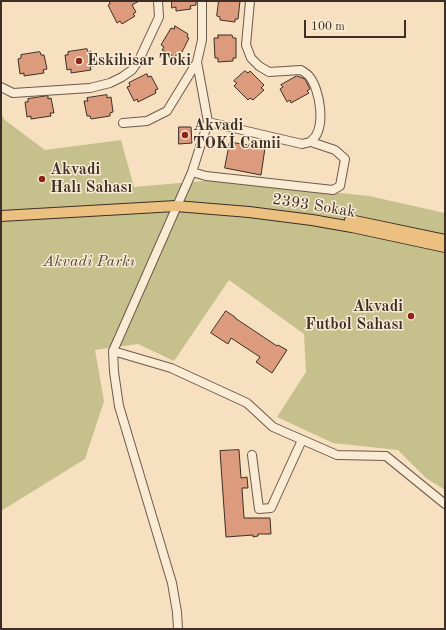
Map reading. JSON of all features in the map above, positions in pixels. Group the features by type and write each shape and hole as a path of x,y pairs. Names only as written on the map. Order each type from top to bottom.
{"main road":[{"path":"1,209 178,203"},
{"path":"1,216 178,203"},
{"name":"2393 Sokak","path":"178,203 268,209 340,218 445,240"},
{"name":"2393 Sokak","path":"178,203 312,220 445,247"}],"street":[{"path":"1,87 13,93 90,88 110,83 122,77 132,70 159,17 158,1"},
{"path":"123,123 147,121 167,111 197,62 202,40 202,1"},
{"path":"250,1 246,45 251,58 259,66 269,72 301,70 309,76 315,88 321,104 319,128 316,136 311,142"},
{"path":"178,629 177,612 172,583 119,406 114,372 113,351 192,172 208,122 197,62"},
{"path":"192,172 206,176 333,190 340,186 345,159 335,150 311,142 302,144 208,122"},
{"path":"113,351 171,368 248,403 273,427 337,455 386,456 445,504"},
{"path":"252,455 259,509 271,508 302,440"}],"green space":[{"name":"Akvadi Parkı","path":"1,115 5,120 45,150 121,140 134,187 214,180 369,196 445,213 445,490 426,478 398,450 333,443 277,417 306,372 304,334 229,280 174,361 138,344 95,350 104,401 85,459 1,511"}],"building":[{"name":"Eskihisar Toki","path":"109,1 139,1 132,5 136,12 133,14 135,16 122,24 120,21 117,23 108,5 110,4"},
{"name":"Eskihisar Toki","path":"172,1 196,1 196,5 190,6 191,9 176,11 176,7 172,8"},
{"name":"Eskihisar Toki","path":"219,1 240,1 238,19 235,19 235,22 220,20 220,17 217,16"},
{"name":"Eskihisar Toki","path":"175,26 188,34 187,37 189,38 180,56 177,54 175,57 162,50 164,47 161,45 171,28 174,29"},
{"name":"Eskihisar Toki","path":"218,35 232,35 233,38 236,38 236,58 233,58 233,61 218,62 218,58 215,58 214,38 218,38"},
{"name":"Eskihisar Toki","path":"87,49 88,52 91,51 94,66 90,66 91,70 71,73 71,69 67,70 65,55 68,55 68,52"},
{"name":"Eskihisar Toki","path":"40,52 41,55 44,55 47,69 43,70 44,73 24,76 24,73 20,74 18,59 21,58 21,55"},
{"name":"Eskihisar Toki","path":"245,71 248,73 250,71 264,85 261,88 264,90 253,100 250,98 248,100 234,86 237,83 234,81"},
{"name":"Eskihisar Toki","path":"147,74 148,77 151,76 158,89 155,90 156,93 138,102 137,99 134,101 127,87 130,86 129,83"},
{"path":"297,76 305,79 310,89 307,91 309,93 291,103 290,100 287,102 280,89 283,87 281,85"},
{"name":"Eskihisar Toki","path":"107,95 107,98 111,97 113,112 110,113 110,116 91,119 90,116 87,116 84,101 88,101 87,98"},
{"name":"Eskihisar Toki","path":"48,96 48,99 51,98 54,113 50,113 51,116 31,119 31,116 27,117 25,102 28,102 28,99"},
{"name":"Akvadi TOKİ Camii","path":"179,127 191,127 192,143 179,144"},
{"path":"230,142 265,148 261,175 225,168"},
{"path":"226,311 277,346 278,345 287,350 272,373 256,362 260,357 231,338 228,344 211,333"},
{"path":"239,450 241,478 247,477 248,488 242,488 244,518 270,518 271,534 258,534 258,536 253,537 253,535 226,537 220,451"}],"place":[{"name":"Eskihisar Toki","path":"79,61"},
{"name":"Akvadi TOKİ Camii","path":"185,135"},
{"name":"Akvadi Halı Sahası","path":"42,179"},
{"name":"Akvadi Futbol Sahası","path":"411,316"}]}
